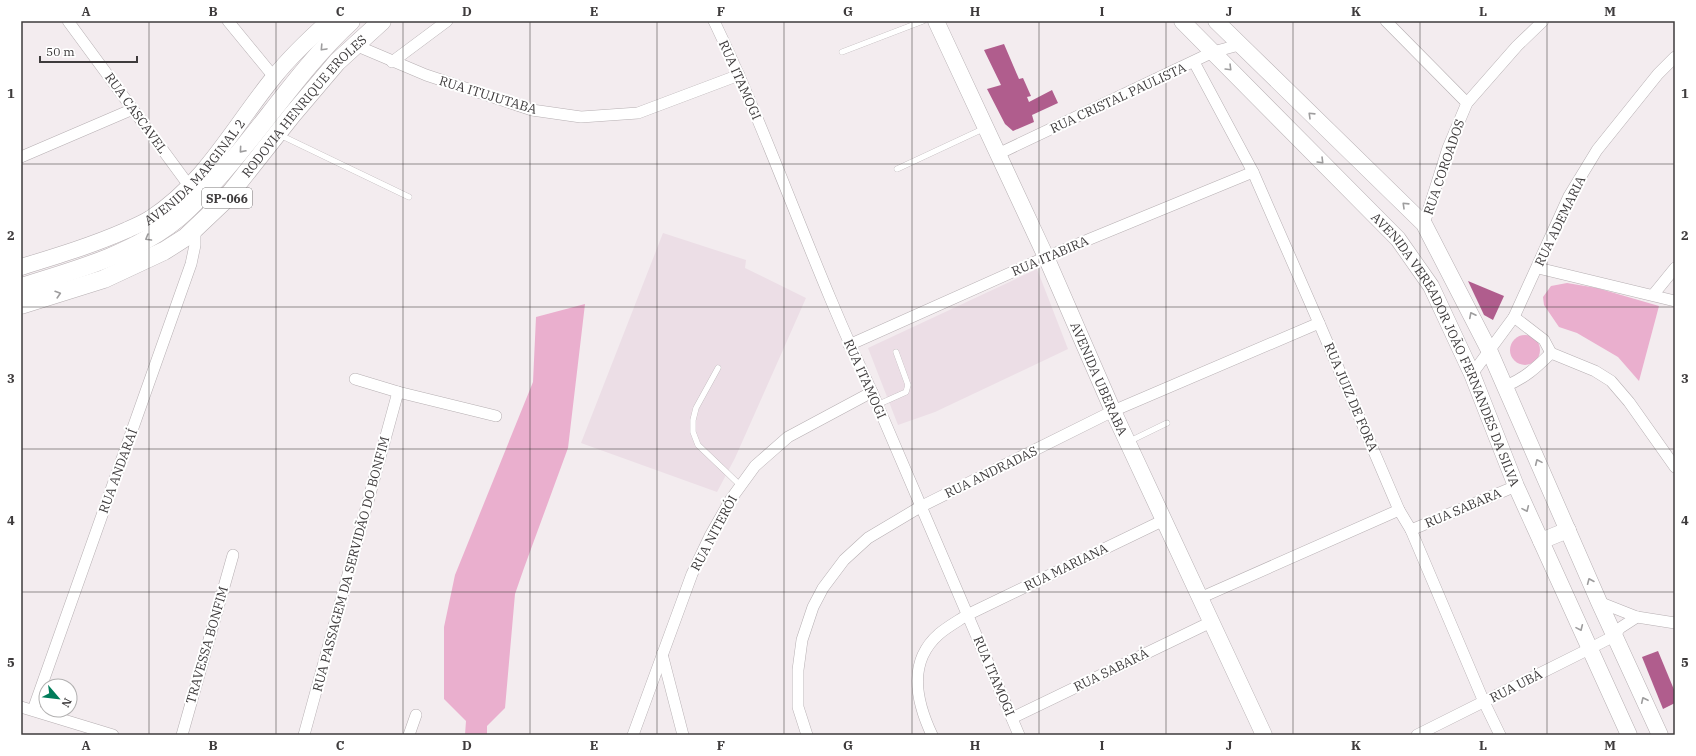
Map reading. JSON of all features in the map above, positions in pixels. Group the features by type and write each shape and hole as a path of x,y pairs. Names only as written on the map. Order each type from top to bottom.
{"main road":[{"name":"AVENIDA MARGINAL 2","path":"21,267 100,242 151,219 190,187 221,151 274,77 329,21"},
{"name":"RODOVIA HENRIQUE EROLES","path":"21,287 77,270 115,254 148,239 178,219 203,194 248,142 316,55 351,21"},
{"name":"RODOVIA HENRIQUE EROLES","path":"21,305 104,279 164,251 186,237 224,201 337,62 382,21"},
{"name":"AVENIDA UBERABA","path":"936,21 1046,257 1113,411 1264,735"},
{"name":"AVENIDA VEREADOR JOÃO FERNANDES DA SILVA","path":"1182,21 1398,239 1430,286 1472,374 1516,486 1629,735"},
{"path":"1216,21 1424,224 1490,350 1614,636 1660,735"},
{"path":"1541,541 1568,530"}],"street":[{"name":"RUA CASCAVEL","path":"68,21 190,187"},
{"path":"228,21 274,77"},
{"path":"392,62 447,21"},
{"name":"RUA ITAMOGI","path":"714,21 740,75 849,345 872,392 1019,735"},
{"path":"1386,21 1467,103"},
{"name":"RUA COROADOS","path":"1424,224 1448,148 1467,103 1517,46 1544,21"},
{"name":"RUA ITUJUTABA","path":"355,45 392,62 426,75 532,110 581,117 638,113 740,75"},
{"name":"RUA CRISTAL PAULISTA","path":"998,154 1214,52 1239,45"},
{"name":"RUA ADEMARIA","path":"1472,374 1514,317 1538,268 1569,196 1597,150 1658,74 1675,57"},
{"name":"RUA JUIZ DE FORA","path":"1194,62 1253,172 1320,323 1399,510 1411,530 1484,702 1500,735"},
{"path":"21,157 133,109"},
{"name":"RUA ITABIRA","path":"849,345 1046,257 1253,172"},
{"name":"RUA ANDARAÍ","path":"33,710 191,264 195,245 195,229"},
{"path":"1538,268 1675,301"},
{"path":"1653,296 1675,268"},
{"path":"1514,317 1544,340 1551,353 1595,371 1611,381 1629,402 1675,467"},
{"name":"RUA ANDRADAS","path":"807,735 798,707 798,670 802,640 813,607 827,582 844,560 863,542 920,507 1113,411 1320,323"},
{"path":"1505,386 1519,381 1551,353"},
{"path":"355,378 398,392 496,416"},
{"name":"RUA PASSAGEM DA SERVIDÃO DO BONFIM","path":"304,735 398,392"},
{"name":"RUA NITERÓI","path":"633,735 695,567 710,536 731,500 755,466 788,437 872,392"},
{"name":"RUA SABARA","path":"1411,530 1516,486"},
{"path":"1200,598 1399,510"},
{"name":"RUA MARIANA","path":"932,735 918,697 916,675 924,652 939,634 968,615 1164,520"},
{"name":"TRAVESSA BONFIM","path":"182,735 233,554"},
{"path":"1599,602 1637,617 1675,623"},
{"name":"RUA UBÁ","path":"1417,735 1614,636 1620,628 1637,617"},
{"name":"RUA SABARÁ","path":"1012,718 1211,622"},
{"path":"662,654 683,735"},
{"path":"21,707 113,735"},
{"path":"409,735 416,715"}],"lane":[{"path":"842,52 923,21"},
{"path":"897,169 986,128"},
{"path":"278,134 409,197"},
{"path":"877,405 906,392 908,385 896,352"},
{"path":"718,368 696,408 693,420 693,432 698,445 741,486"},
{"path":"1128,442 1167,423"}],"shaded area":[{"path":"663,233 746,260 745,268 806,298 735,458 717,492 581,443"},
{"path":"1037,269 1068,349 935,412 898,425 868,348"},
{"path":"1567,283 1597,288 1659,306 1639,381 1618,357 1577,333 1559,327 1544,305 1543,297 1551,286"},
{"path":"585,304 568,448 515,594 505,708 487,726 487,735 465,735 466,721 444,699 444,627 455,575 533,382 536,317"},
{"path":"1525,335 1536,339 1540,350 1536,361 1525,365 1514,361 1510,350 1514,339"}],"building":[{"path":"1004,44 1019,79 1023,78 1031,96 1027,97 1029,102 1052,90 1058,103 1032,115 1034,122 1013,131 1005,124 987,89 1001,85 984,50"},
{"path":"1468,281 1504,296 1493,320 1484,315"},
{"path":"1658,651 1675,692 1675,703 1663,709 1642,657"}]}
